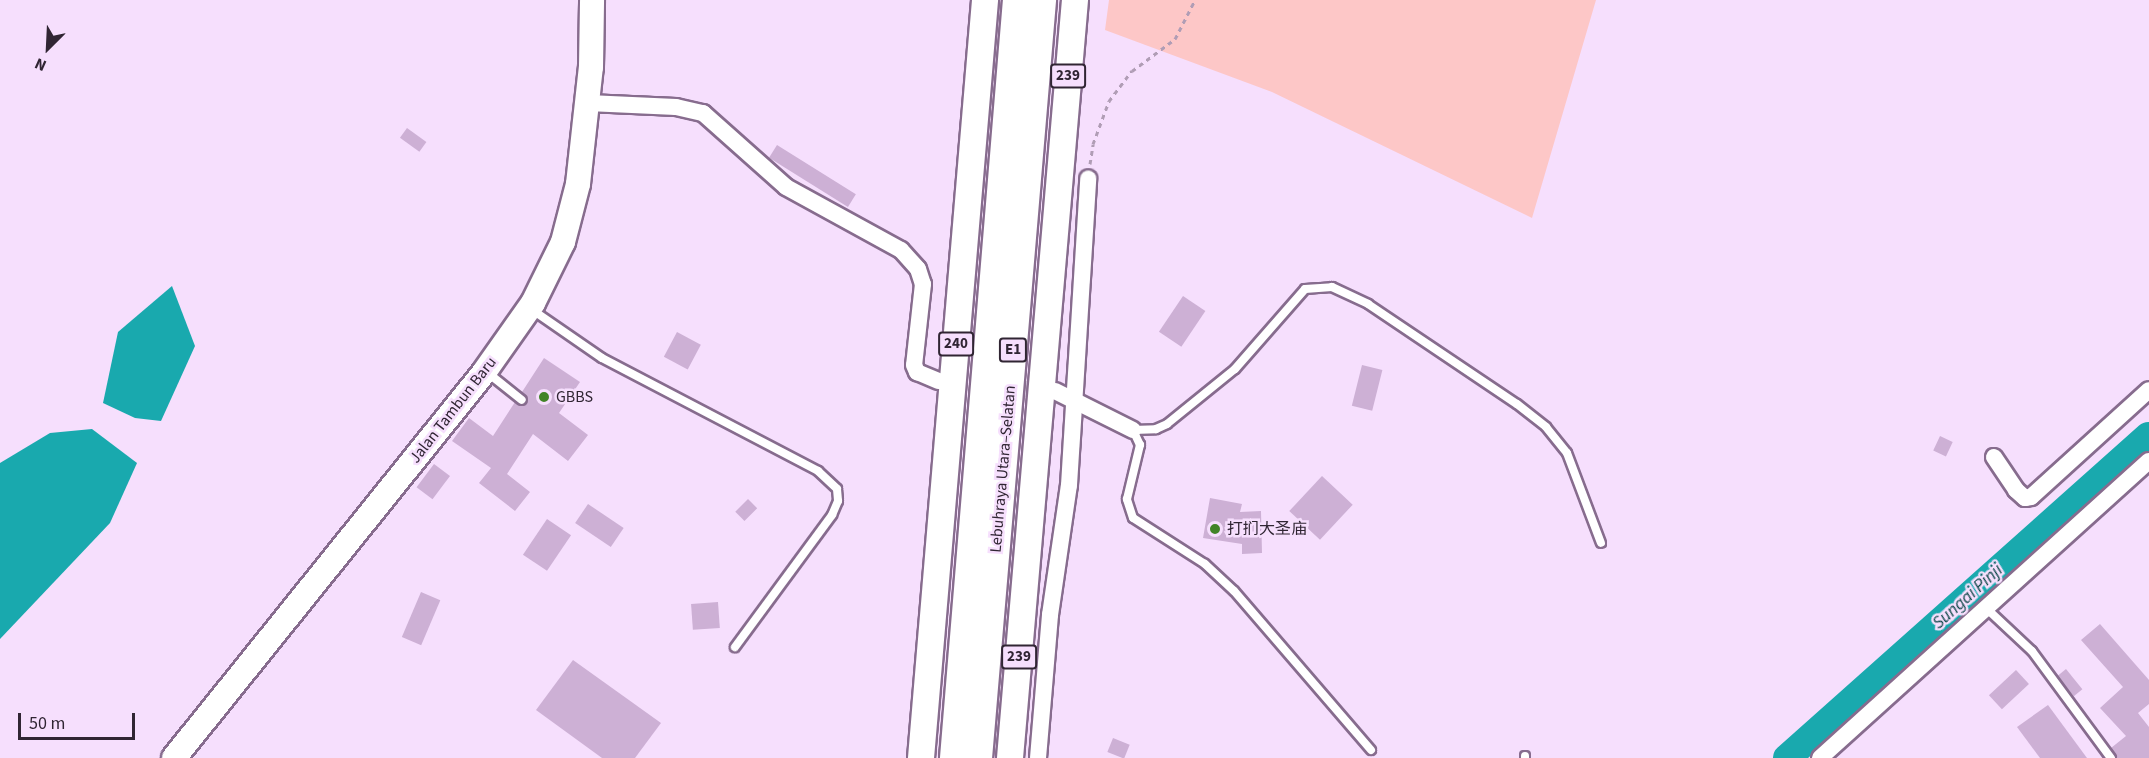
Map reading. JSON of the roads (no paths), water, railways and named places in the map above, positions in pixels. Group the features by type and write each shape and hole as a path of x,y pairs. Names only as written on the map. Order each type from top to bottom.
{"highway":[{"name":"Lebuhraya Utara–Selatan","path":"955,758 1018,0"},
{"name":"Lebuhraya Utara–Selatan","path":"977,758 1041,0"}],"main road":[{"name":"Jalan Tambun Baru","path":"174,758 485,371 529,308 552,267 571,215 588,103 592,0"},
{"name":"240","path":"921,758 985,0"},
{"name":"239","path":"1010,758 1075,0"}],"street":[{"path":"588,103 676,107 703,113 786,187 901,250 918,269 923,284 914,365 917,372 938,381"},
{"path":"1038,758 1076,399 1088,179"},
{"path":"1994,457 2016,490 2025,498 2031,497 2149,390"},
{"path":"1055,391 1076,399 1132,430"},
{"path":"1820,758 2149,461"}],"lane":[{"path":"1371,750 1234,591 1204,564 1133,518 1126,499 1140,446 1132,430 1156,429 1167,424 1235,369 1305,289 1332,287 1368,304 1518,404 1546,427 1567,453 1601,543"},
{"path":"529,308 602,358 818,471 837,489 838,501 832,515 735,647"},
{"path":"485,371 522,400"},
{"path":"1985,607 2032,651 2111,758"}],"waterway":[{"name":"Sungai Pinji","path":"1787,758 2149,436"}],"tunnel":[{"path":"945,382 1051,391"}],"place":[{"name":"GBBS","path":"544,397"},
{"name":"打扪大圣庙","path":"1215,529"}]}
